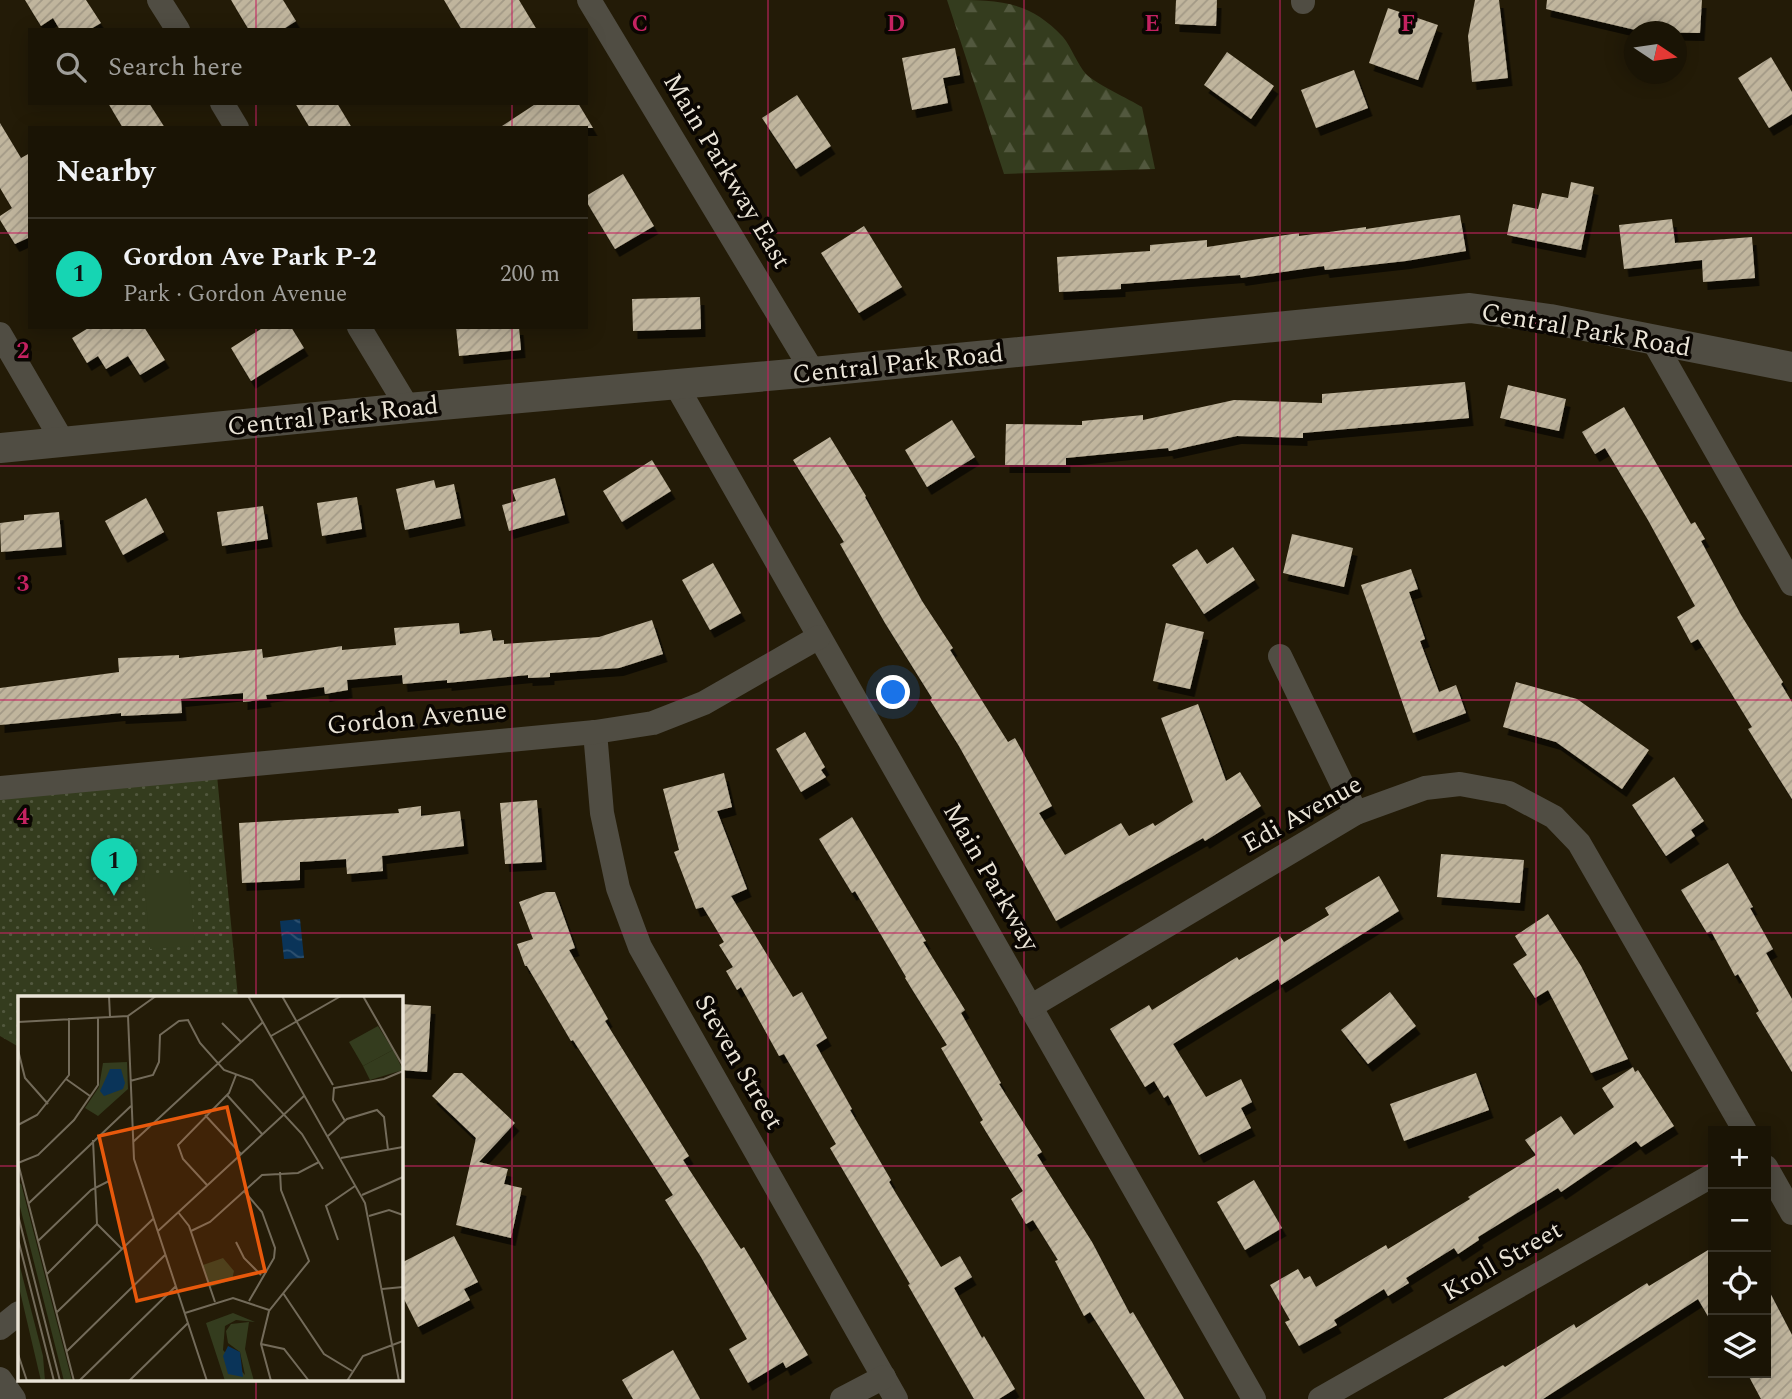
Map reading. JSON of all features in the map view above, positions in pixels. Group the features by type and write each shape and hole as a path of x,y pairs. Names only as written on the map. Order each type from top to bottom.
{"street":[{"path":"159,0 177,28"},
{"name":"Main Parkway East","path":"589,0 813,372"},
{"path":"223,105 236,126"},
{"name":"Central Park Road","path":"0,448 1470,308 1550,319 1654,342 1792,367"},
{"path":"360,329 408,408"},
{"path":"0,334 63,442"},
{"path":"1654,342 1792,584"},
{"name":"Main Parkway","path":"676,385 1254,1399"},
{"name":"Gordon Avenue","path":"0,788 595,732 653,723 704,703 819,636"},
{"path":"1280,656 1356,813"},
{"name":"Steven Street","path":"595,732 602,813 618,888 640,947 896,1399"},
{"name":"Edi Avenue","path":"1030,1007 1356,813 1425,789 1460,784 1509,793 1554,817 1579,843 1742,1126"},
{"path":"1771,1176 1792,1213"},
{"name":"Kroll Street","path":"1320,1399 1708,1178"},
{"path":"0,1328 18,1314"},
{"path":"842,1399 884,1377"},
{"path":"0,1379 14,1399"}],"green space":[{"path":"947,0 1011,5 1025,9 1050,25 1066,41 1086,74 1142,107 1155,169 1004,174"},
{"path":"217,775 238,996 18,996 18,1046 0,1036 0,794"},
{"path":"189,872 195,946 150,949 144,875"}],"water":[{"path":"300,919 304,958 284,959 280,921"}],"building":[{"path":"25,0 86,0 101,23 92,28 59,28 53,18 41,26"},
{"path":"231,0 283,0 296,21 285,28 248,28"},
{"path":"444,0 519,0 536,28 461,28"},
{"path":"1176,0 1217,0 1216,26 1175,24"},
{"path":"1475,0 1499,0 1508,78 1472,82 1468,36"},
{"path":"1547,0 1702,0 1700,33 1687,33 1687,21 1624,21 1624,27 1546,9"},
{"path":"1388,8 1438,25 1418,80 1369,63"},
{"path":"955,48 960,75 943,78 948,103 912,110 902,58"},
{"path":"1227,52 1274,86 1251,119 1204,85"},
{"path":"1771,57 1792,92 1792,114 1769,128 1738,78"},
{"path":"1354,70 1368,108 1316,128 1301,90"},
{"path":"797,95 831,146 796,169 762,118"},
{"path":"109,105 150,105 164,126 122,126"},
{"path":"296,105 338,105 351,126 309,126"},
{"path":"534,105 579,105 593,128 588,126 502,126"},
{"path":"0,123 21,158 28,154 28,238 15,244 0,220 0,216 12,208 0,188"},
{"path":"623,174 654,226 615,249 588,204 588,195"},
{"path":"1571,182 1594,187 1581,250 1507,235 1513,204 1538,209 1542,193 1568,198"},
{"path":"1460,215 1466,251 1325,270 1324,266 1241,278 1240,275 1121,284 1121,289 1059,292 1057,257 1150,251 1150,245 1207,240 1207,247 1299,233 1299,236 1366,229"},
{"path":"1672,219 1675,243 1752,237 1755,278 1703,282 1702,260 1624,269 1619,225"},
{"path":"864,226 902,287 859,313 821,253"},
{"path":"700,297 701,329 633,331 632,299"},
{"path":"87,329 145,329 165,360 140,375 128,356 106,369 98,356 87,363 72,338"},
{"path":"261,329 292,329 304,348 251,381 231,348"},
{"path":"456,329 519,329 521,350 459,356"},
{"path":"1465,382 1469,418 1303,433 1303,438 1237,436 1169,451 1168,448 1066,458 1066,465 1005,465 1006,424 1082,425 1082,421 1143,415 1143,420 1234,400 1322,403 1322,394"},
{"path":"1508,385 1566,399 1559,431 1500,418"},
{"path":"1624,407 1691,524 1695,522 1705,539 1701,541 1792,702 1792,799 1748,729 1752,727 1698,639 1691,643 1677,617 1695,606 1648,520 1605,448 1595,454 1582,432"},
{"path":"952,420 975,457 927,487 905,450"},
{"path":"830,437 866,496 922,601 953,648 950,650 1008,742 1015,738 1052,806 1039,813 1065,855 1121,823 1129,836 1153,823 1155,826 1193,802 1161,718 1198,704 1226,781 1240,772 1261,806 1205,841 1203,838 1056,921 959,746 930,700 932,698 840,544 844,542 793,460"},
{"path":"652,460 671,491 622,522 603,491"},
{"path":"555,478 565,515 509,531 502,505 516,501 512,490"},
{"path":"434,480 436,488 454,484 461,518 405,530 396,489"},
{"path":"357,497 362,529 322,536 317,503"},
{"path":"146,498 164,532 123,555 105,521"},
{"path":"263,506 268,539 222,546 217,512"},
{"path":"59,512 62,547 1,552 0,523 24,520 24,515"},
{"path":"1292,534 1353,548 1344,587 1283,573"},
{"path":"1233,547 1255,580 1204,614 1172,565 1197,549 1207,564"},
{"path":"713,563 741,613 710,630 682,580"},
{"path":"1411,569 1418,589 1409,592 1425,639 1420,641 1439,692 1456,685 1466,713 1413,733 1361,585"},
{"path":"652,620 663,654 619,668 550,673 550,677 528,678 528,675 447,683 447,680 403,684 402,675 347,680 348,690 325,694 324,687 266,695 267,699 243,702 243,693 181,699 182,713 121,716 121,713 0,725 0,688 119,672 118,658 179,655 179,658 262,649 263,658 342,646 342,650 396,645 394,628 459,623 460,634 491,630 493,641 504,640 504,644 599,637"},
{"path":"1166,623 1204,632 1190,689 1153,681"},
{"path":"1516,682 1577,699 1649,750 1622,789 1556,742 1503,727"},
{"path":"805,732 825,767 821,770 826,777 801,792 776,749"},
{"path":"724,773 732,807 717,811 747,889 731,896 793,997 802,992 827,1038 816,1045 891,1180 889,1182 941,1267 960,1256 972,1277 954,1288 1015,1389 999,1399 974,1399 830,1148 836,1144 784,1054 779,1056 741,987 737,990 726,971 733,967 719,945 724,942 703,907 696,909 674,852 679,850 663,789"},
{"path":"1674,777 1704,821 1691,830 1695,836 1666,856 1632,805"},
{"path":"537,800 542,862 505,864 500,803"},
{"path":"421,806 421,816 460,811 464,846 382,856 383,871 347,874 346,859 300,862 300,880 242,883 239,823 399,813 398,809"},
{"path":"852,817 965,1010 961,1013 1001,1083 999,1084 1042,1152 1037,1155 1092,1242 1130,1314 1133,1312 1184,1399 1145,1399 1090,1312 1084,1316 1055,1261 1058,1260 1033,1220 1026,1224 1011,1199 1023,1191 980,1122 983,1120 941,1048 947,1045 855,891 852,893 819,839"},
{"path":"1441,854 1524,860 1520,903 1437,897"},
{"path":"1728,863 1773,949 1766,953 1792,999 1792,1072 1756,1013 1759,1011 1738,974 1735,976 1711,931 1707,933 1681,890"},
{"path":"1379,876 1399,911 1281,985 1278,979 1173,1044 1206,1097 1241,1079 1252,1102 1241,1108 1251,1128 1199,1155 1168,1095 1164,1098 1154,1081 1145,1087 1110,1029 1149,1005 1152,1010 1237,957 1239,960 1280,936 1284,942 1329,915 1325,908"},
{"path":"546,892 555,892 575,948 569,950 608,1019 605,1021 689,1156 683,1160 741,1249 744,1247 808,1355 786,1368 783,1362 748,1383 729,1349 747,1339 665,1200 673,1195 525,966 517,944 533,939 519,902"},
{"path":"1548,914 1581,966 1628,1059 1591,1073 1548,990 1535,998 1513,964 1527,955 1515,936"},
{"path":"1390,992 1416,1026 1368,1064 1341,1030"},
{"path":"402,1004 431,1006 427,1072 402,1070"},
{"path":"1633,1067 1635,1072 1638,1070 1674,1126 1641,1147 1636,1141 1561,1192 1558,1188 1478,1237 1479,1240 1458,1254 1454,1248 1406,1278 1409,1283 1388,1296 1384,1289 1334,1320 1337,1325 1299,1346 1285,1322 1290,1320 1270,1285 1298,1269 1304,1279 1310,1276 1316,1287 1386,1245 1388,1249 1536,1155 1525,1140 1561,1116 1574,1135 1614,1107 1602,1088"},
{"path":"454,1073 462,1073 515,1123 479,1162 508,1169 504,1184 522,1188 511,1238 456,1225 476,1138 432,1096"},
{"path":"1476,1073 1489,1110 1404,1141 1390,1104"},
{"path":"1254,1180 1282,1228 1245,1250 1217,1202"},
{"path":"454,1236 478,1282 464,1289 470,1300 418,1327 402,1295 402,1262"},
{"path":"1708,1250 1708,1316 1698,1299 1543,1399 1443,1399 1503,1365 1505,1367 1574,1324 1576,1328 1647,1283 1649,1286"},
{"path":"1771,1295 1792,1335 1792,1399 1761,1399 1750,1378 1771,1378"},
{"path":"673,1350 700,1399 633,1399 622,1380"}],"place":[{"name":"Gordon Ave Park P-2","path":"114,896"}]}
